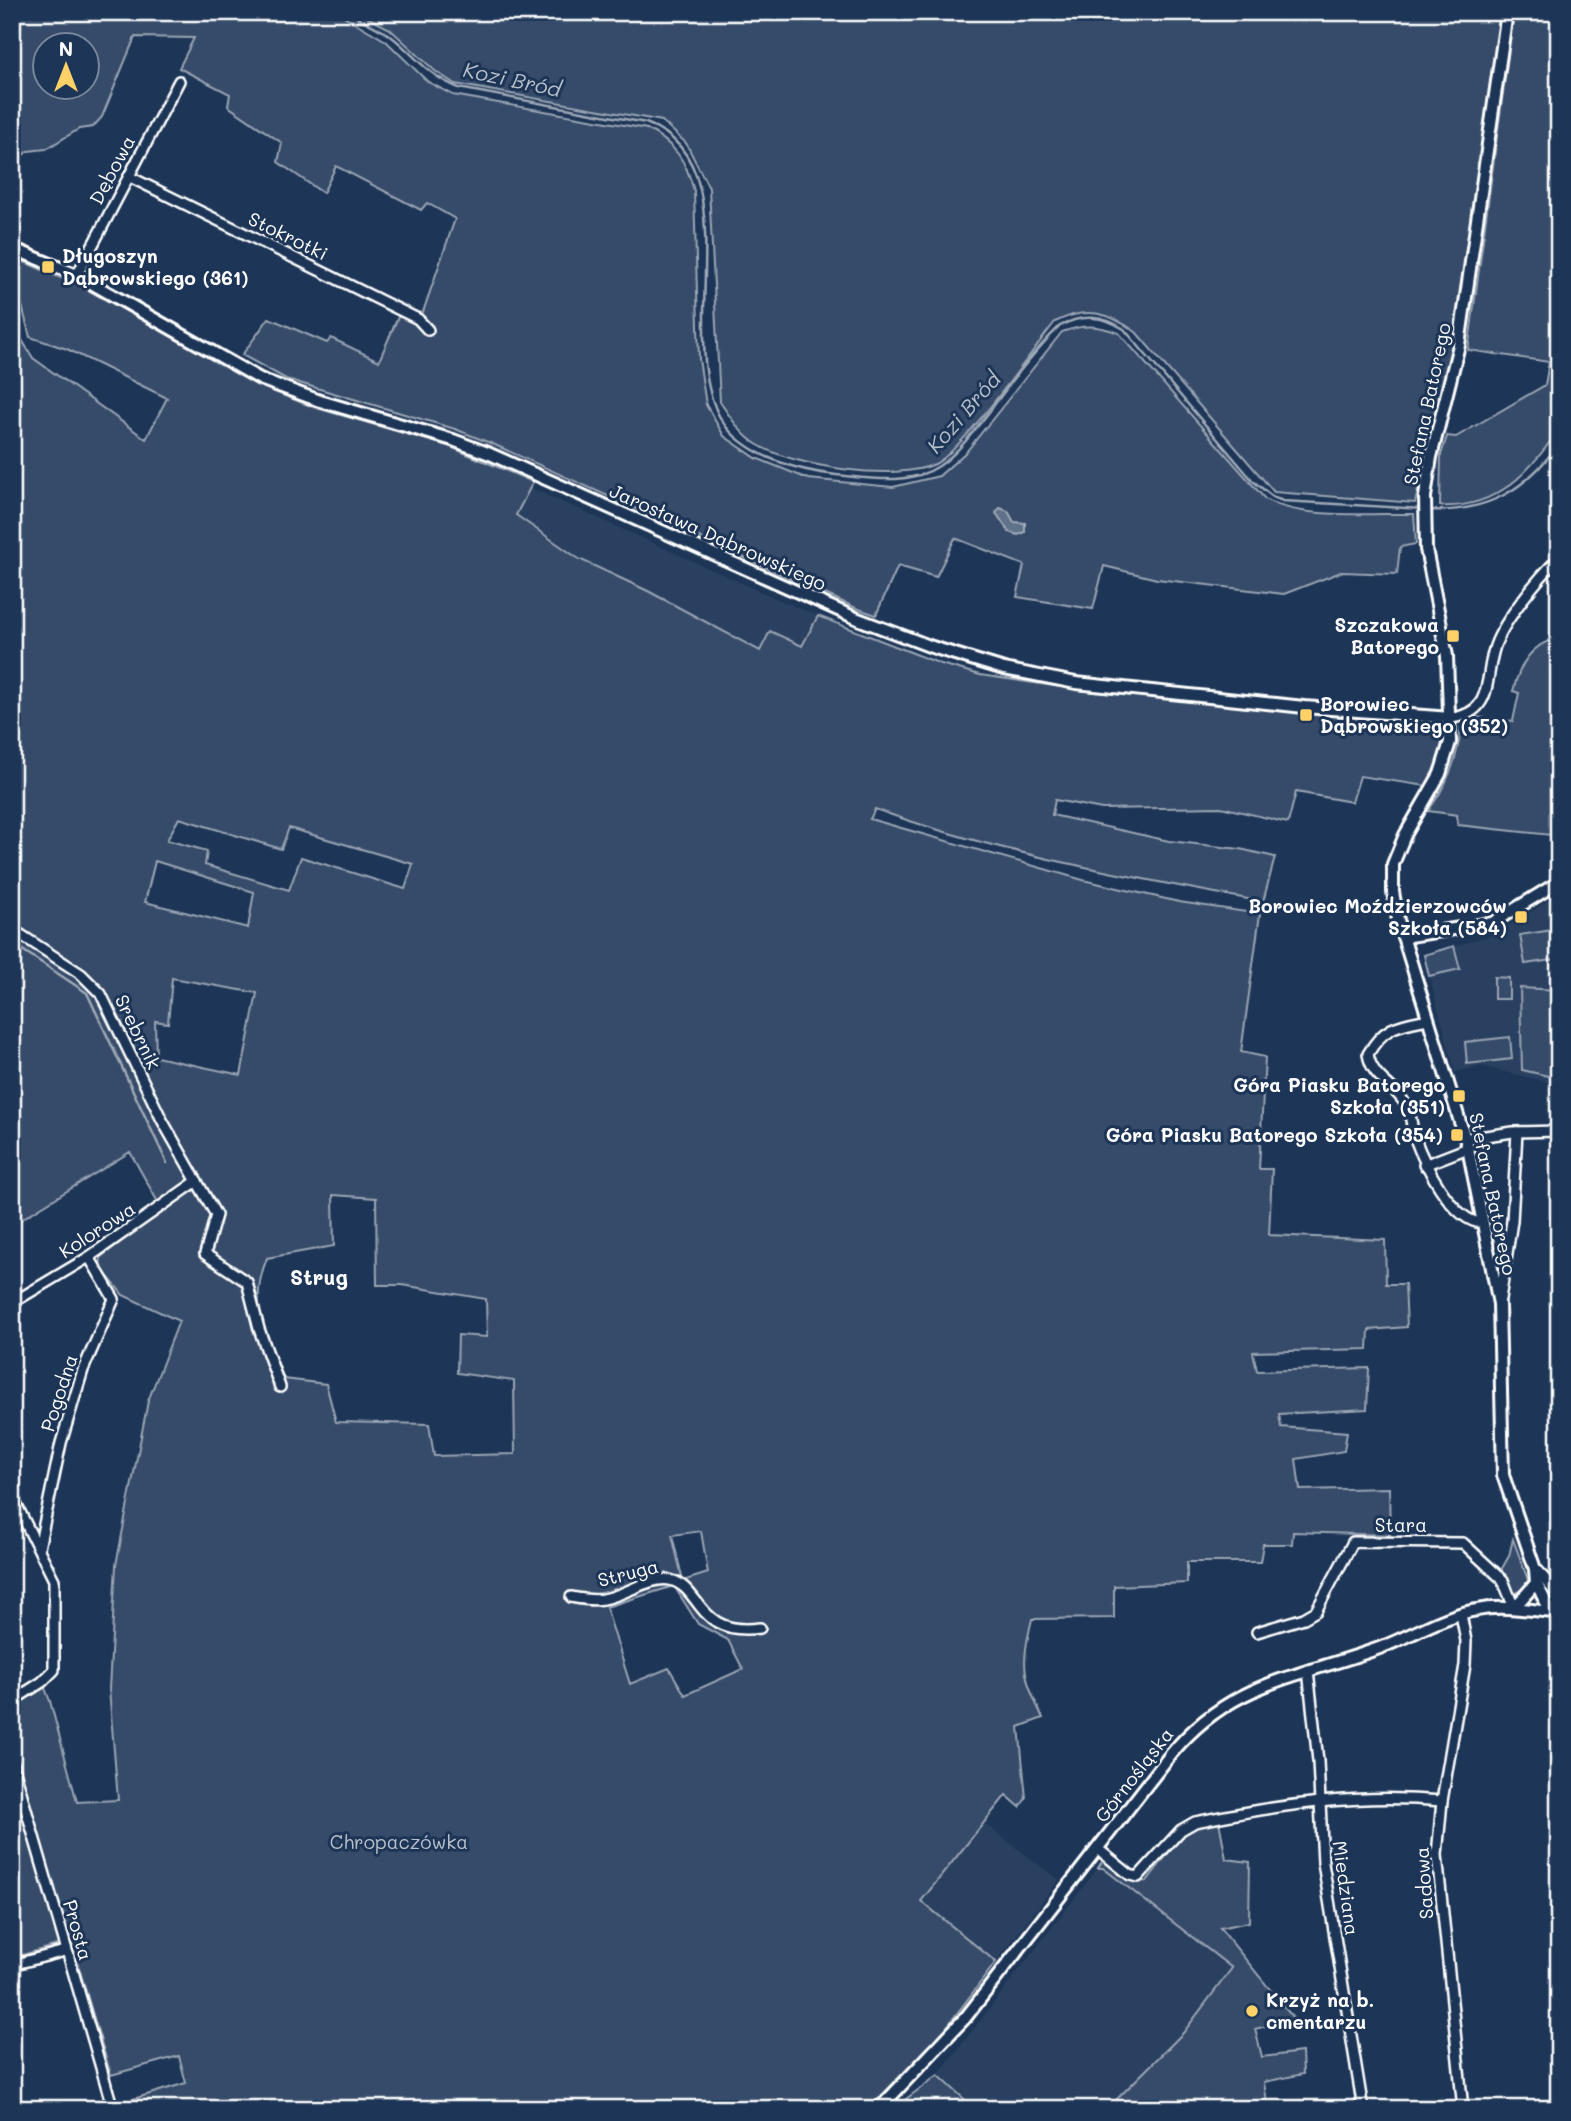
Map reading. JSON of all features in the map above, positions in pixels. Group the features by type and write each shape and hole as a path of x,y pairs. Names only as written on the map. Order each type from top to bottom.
{"street":[{"name":"Stefana Batorego","path":"1507,12 1461,332 1431,457 1425,497 1424,524 1444,630 1451,718 1450,743 1443,765 1405,835 1393,864 1394,903 1467,1143 1499,1304 1503,1475 1535,1569 1536,1583 1555,1612"},
{"name":"Dębowa","path":"77,275 179,81"},
{"name":"Stokrotki","path":"130,177 418,319 428,330"},
{"name":"Jarosława Dąbrowskiego","path":"12,248 77,275 260,379 320,401 477,449 836,609 932,647 1004,669 1076,683 1304,707 1451,718"},
{"path":"1451,718 1465,716 1480,704 1488,684 1494,647 1533,584 1559,558"},
{"path":"1404,937 1492,923 1559,882"},
{"name":"Srebrnik","path":"12,929 81,974 101,994 162,1120 216,1215 205,1254 247,1282 259,1329 280,1387"},
{"path":"1428,1019 1394,1025 1375,1042 1367,1054 1369,1064 1378,1078 1393,1089 1409,1110 1424,1165 1456,1207 1474,1223 1482,1223"},
{"path":"1424,1165 1467,1143 1517,1132 1559,1131"},
{"path":"1499,1304 1512,1222 1517,1132"},
{"name":"Kolorowa","path":"12,1303 89,1257 197,1181"},
{"name":"Pogodna","path":"39,1548 64,1431 83,1370 114,1299 89,1257"},
{"path":"12,1496 54,1580 54,1670 42,1682 12,1701"},
{"name":"Stara","path":"1257,1632 1304,1618 1315,1611 1353,1542 1463,1543 1503,1580 1514,1608"},
{"name":"Stefana Batorego","path":"1535,1569 1558,1594 1555,1612"},
{"name":"Struga","path":"571,1597 602,1600 667,1579 680,1584 702,1612 717,1623 736,1629 760,1628"},
{"path":"1514,1608 1536,1583"},
{"name":"Górnośląska","path":"879,2109 966,2017 1194,1727 1252,1689 1378,1648 1461,1614 1477,1610 1514,1608 1555,1612"},
{"name":"Sadowa","path":"1461,1614 1466,1641 1465,1665 1442,1801 1437,1854 1463,2109"},
{"name":"Miedziana","path":"1308,1670 1322,1863 1363,2109"},
{"name":"Prosta","path":"12,1761 113,2109"},
{"path":"1098,1849 1130,1875 1138,1877 1187,1825 1240,1812 1319,1801 1398,1797 1442,1801"},
{"path":"12,1965 65,1951"}],"shaded area":[{"path":"531,488 818,616 802,646 760,651 648,591 579,559 516,515"},
{"path":"1000,508 1008,511 1014,522 1025,523 1025,532 1018,535 1009,532 996,513"},
{"path":"1559,894 1559,1085 1481,1066 1455,1072 1424,956 1497,933"},
{"path":"982,1822 1059,1880 996,1962 921,1901"},
{"path":"1098,1868 1103,1868 1233,1968 1183,2033 1107,2109 975,2109 938,2075"}],"green space":[{"path":"12,12 337,12 386,41 428,82 453,95 647,129 672,147 687,170 694,191 699,359 706,405 724,436 756,458 808,479 893,487 939,476 966,452 1062,332 1097,327 1119,333 1265,499 1280,506 1316,513 1414,514 1416,544 1400,547 1397,574 1341,572 1284,594 1157,579 1104,566 1093,609 1017,597 1024,565 955,538 936,577 898,566 876,615 495,445 455,429 286,379 242,355 269,318 327,343 331,338 379,361 398,317 423,312 455,219 427,203 421,210 336,166 323,193 278,162 282,143 228,106 230,94 179,68 194,38 135,37 102,117 93,127 79,129 46,149 28,151 12,164"},
{"path":"357,12 1501,12 1454,343 1415,503 1274,492 1136,332 1106,316 1087,313 1055,322 978,421 947,456 935,464 896,472 872,472 820,465 775,453 746,436 720,402 709,188 686,143 662,121 455,84 435,71 390,29"},
{"path":"1514,12 1559,12 1559,429 1536,460 1510,485 1479,501 1440,506 1441,455 1447,436 1456,437 1545,385 1549,362 1468,350"},
{"name":"Chropaczówka","path":"22,261 86,289 270,390 313,407 448,446 533,482 516,515 579,559 648,591 760,651 770,631 802,646 818,616 941,664 980,675 1095,692 1424,723 1437,725 1441,732 1439,756 1426,786 1360,776 1352,802 1296,792 1288,823 1221,807 1102,809 1055,800 1052,815 1169,841 1240,849 1275,857 1263,902 1018,852 875,809 870,819 1083,880 1179,902 1260,914 1241,1052 1265,1057 1259,1169 1272,1169 1269,1235 1385,1240 1386,1284 1405,1284 1407,1327 1369,1330 1368,1349 1253,1352 1257,1371 1369,1368 1367,1409 1279,1414 1281,1427 1347,1432 1344,1451 1296,1459 1300,1490 1389,1488 1390,1535 1293,1532 1292,1544 1263,1544 1260,1562 1187,1562 1187,1583 1114,1586 1114,1618 1032,1619 1025,1659 1027,1680 1043,1718 1019,1727 1026,1798 1020,1807 1006,1795 921,1901 996,1962 939,2037 868,2109 122,2109 120,2103 186,2083 179,2056 111,2075 71,1941 12,1958 12,1697 41,1678 50,1701 77,1802 118,1800 109,1689 116,1565 148,1401 179,1321 123,1295 100,1267 101,1257 186,1193 159,1204 130,1152 12,1225 12,295 22,340 33,358 146,439 167,398 67,349 30,337 19,294","holes":["179,818 281,849 289,828 413,864 405,889 301,857 289,890 205,865 207,851 167,840","155,861 254,892 248,928 145,902","172,978 257,993 241,1075 156,1057 155,1021 168,1023","333,1195 376,1198 377,1285 402,1285 486,1299 487,1337 458,1335 457,1373 514,1381 515,1454 434,1456 429,1424 336,1422 326,1384 284,1379 266,1333 259,1306 261,1275 267,1258 334,1246","701,1531 708,1573 683,1581 672,1535","674,1586 698,1624 728,1640 743,1669 685,1695 669,1668 630,1684 606,1607"]},
{"path":"1559,637 1559,814 1555,814 1551,835 1458,825 1457,815 1428,811 1441,792 1450,771 1461,727 1475,717 1513,721 1519,693 1513,691 1523,664 1534,650"},
{"path":"1559,929 1559,959 1525,964 1520,935"},
{"path":"1454,946 1460,969 1429,976 1424,955"},
{"path":"1494,977 1509,978 1509,999 1494,999"},
{"path":"1520,988 1559,990 1557,1078 1522,1070"},
{"path":"1510,1037 1512,1059 1467,1064 1465,1042"},
{"path":"1513,1539 1528,1580 1524,1588 1514,1594 1500,1572 1509,1556"},
{"path":"1219,1821 1226,1859 1250,1862 1249,1922 1220,1928 1294,2019 1255,2029 1262,2057 1302,2052 1303,2074 1264,2082 1268,2109 1107,2109 1183,2033 1232,1968 1103,1868 1098,1868 1103,1860 1128,1879 1147,1881 1187,1829"},
{"path":"938,2075 975,2109 911,2109 906,2099"}],"waterway":[{"name":"Kozi Bród","path":"347,12 387,33 431,72 459,88 646,123 679,145 697,177 704,217 704,354 711,395 727,428 763,455 792,466 836,475 889,479 928,472 946,461 958,449 1030,358 1060,326 1076,319 1092,318 1108,321 1124,329 1253,481 1273,497 1283,501 1423,509"},
{"name":"Kozi Bród","path":"1429,510 1469,507 1487,503 1503,495 1533,474 1559,443"},
{"path":"12,943 87,993 167,1163"}],"place":[{"name":"Długoszyn Dąbrowskiego (361)","path":"48,267"},
{"name":"Szczakowa Batorego","path":"1453,636"},
{"name":"Borowiec Dąbrowskiego (352)","path":"1306,715"},
{"name":"Borowiec Moździerzowców Szkoła (584)","path":"1521,917"},
{"name":"Góra Piasku Batorego Szkoła (351)","path":"1459,1096"},
{"name":"Góra Piasku Batorego Szkoła (354)","path":"1457,1135"},
{"name":"Krzyż na b. cmentarzu","path":"1252,2011"}],"district":[{"name":"Strug","path":"319,1278"}]}
